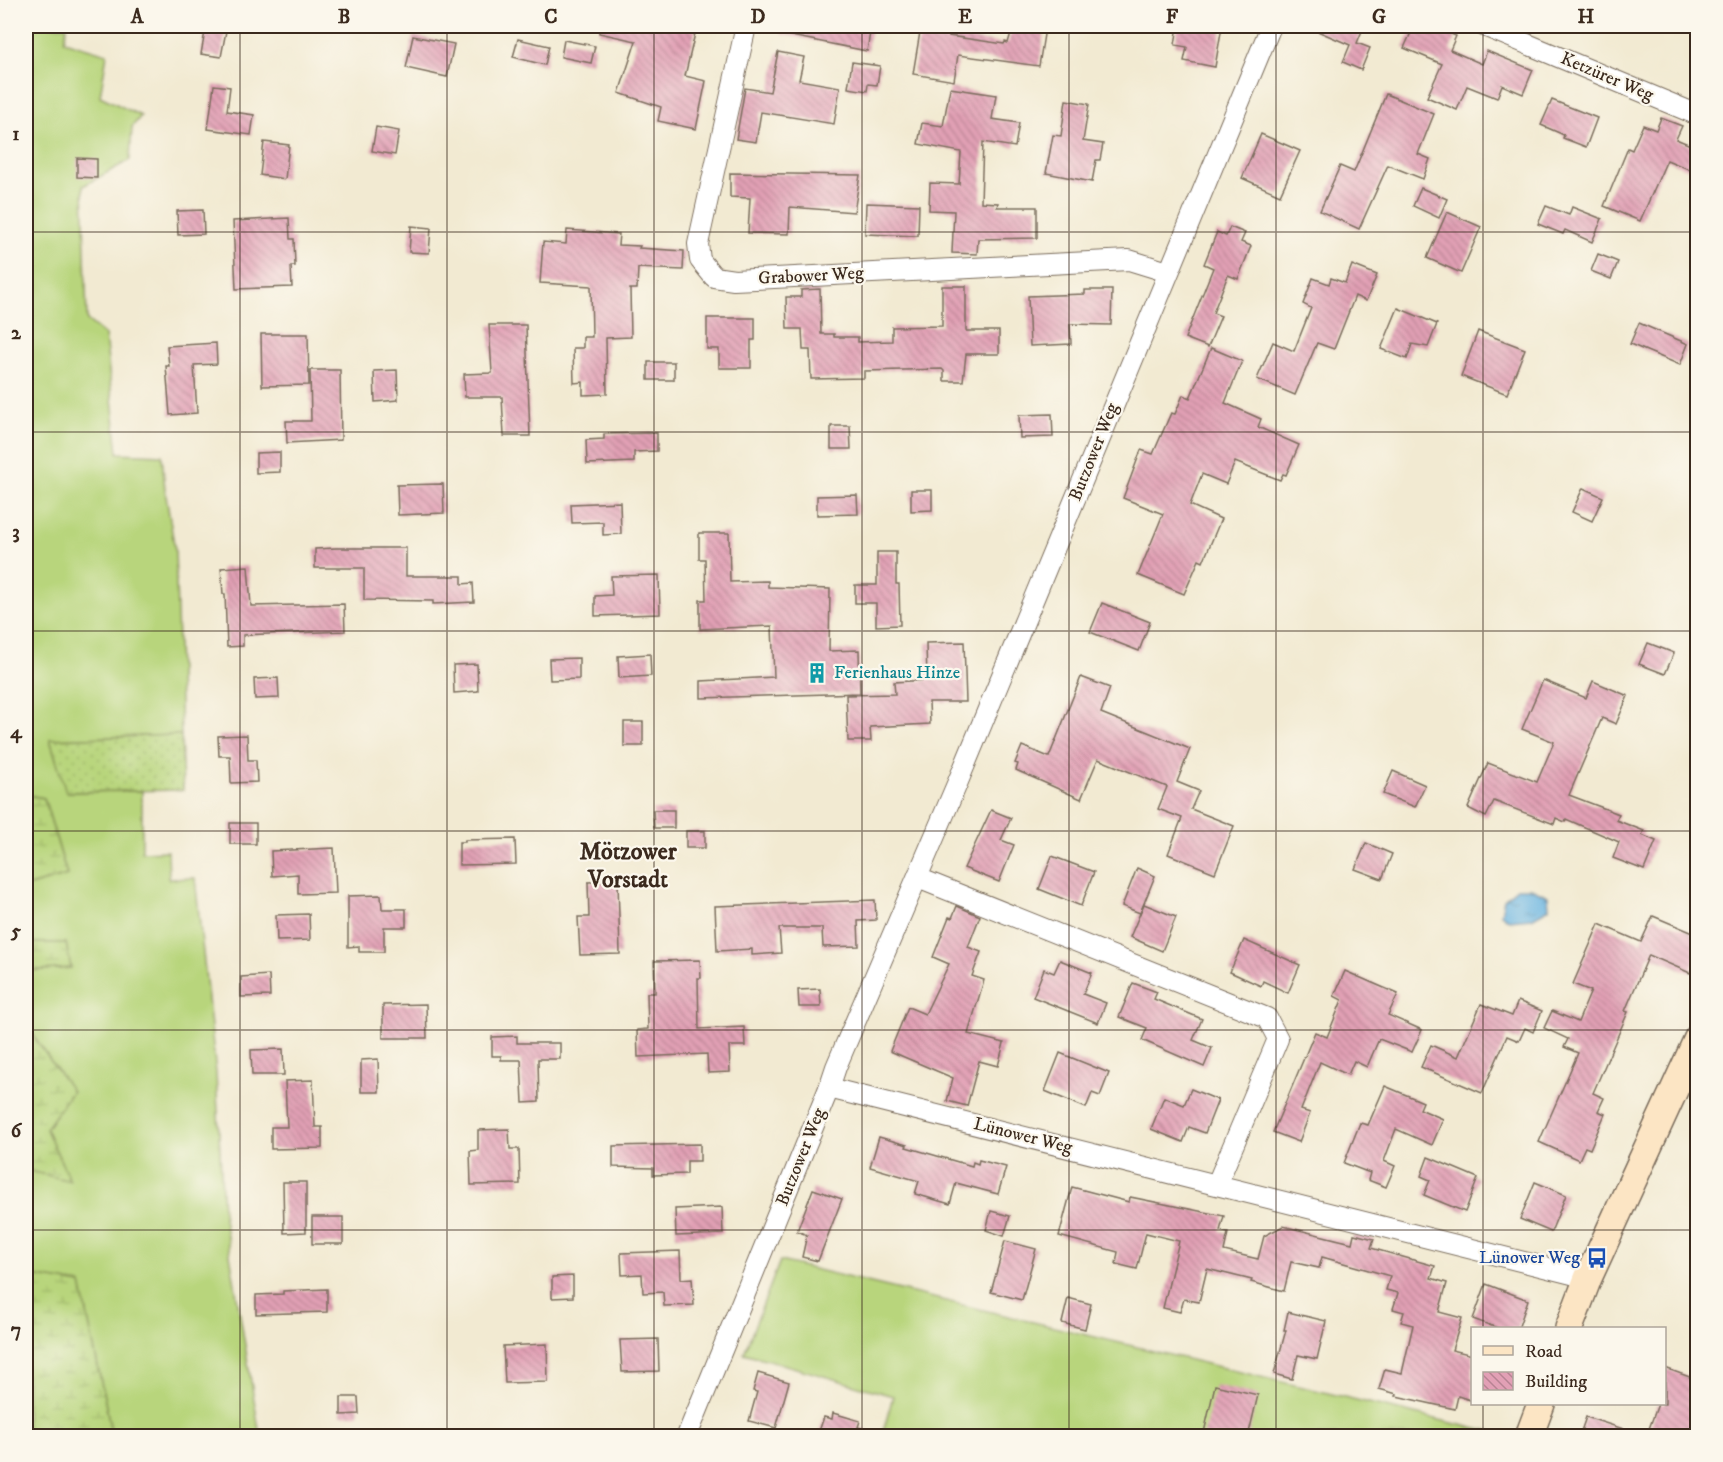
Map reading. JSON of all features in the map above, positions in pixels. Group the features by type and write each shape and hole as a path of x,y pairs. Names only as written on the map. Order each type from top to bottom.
{"main road":[{"path":"1570,1327 1588,1278 1698,1038"},
{"path":"1529,1437 1541,1405"}],"street":[{"name":"Grabower Weg","path":"746,26 698,244 700,260 714,277 734,280 1129,261 1168,272"},
{"name":"Butzower Weg","path":"687,1437 836,1066 918,878 1271,26"},
{"name":"Ketzürer Weg","path":"1484,26 1698,115"},
{"path":"918,878 1267,1018 1278,1039 1216,1184"},
{"name":"Lünower Weg","path":"829,1088 1588,1278"}],"green space":[{"path":"26,26 67,26 64,41 107,54 100,96 141,116 132,127 130,160 83,186 87,320 105,335 118,453 162,455 175,550 181,735 50,739 66,792 142,791 142,852 168,851 169,879 195,878 216,1073 223,1212 260,1436 112,1436 81,1285 26,1275 26,1170 69,1180 46,1129 71,1091 26,1027 26,971 70,968 66,943 26,943 26,887 67,875 44,798 26,795 26,627 34,637 26,550"},
{"path":"26,551 34,638 26,627"},
{"path":"181,735 183,790 66,792 50,739"},
{"path":"26,795 44,798 67,875 26,887"},
{"path":"26,943 66,943 71,968 26,971"},
{"path":"26,1027 72,1091 46,1129 70,1181 26,1170"},
{"path":"780,1261 1506,1436 882,1436 893,1396 744,1353"},
{"path":"26,1275 81,1284 112,1436 26,1436"}],"water":[{"path":"1517,888 1531,888 1548,896 1549,908 1532,918 1509,920 1501,914 1504,899"}],"building":[{"path":"206,26 227,26 221,57 201,54"},
{"path":"599,26 679,26 696,29 685,76 706,81 696,129 658,121 661,107 619,93 636,41 599,33"},
{"path":"782,26 871,26 867,51 781,34"},
{"path":"921,26 950,26 949,36 1004,44 1008,43 1013,26 1045,28 1039,66 958,55 954,81 913,74"},
{"path":"1178,26 1222,26 1215,67 1184,61 1187,47 1175,45"},
{"path":"1306,26 1364,26 1357,43 1370,48 1361,70 1343,62 1350,45"},
{"path":"1414,26 1431,26 1456,36 1450,50 1482,64 1487,51 1533,70 1523,94 1502,85 1497,98 1467,86 1457,110 1427,97 1442,64 1404,48"},
{"path":"413,36 454,44 447,77 406,68"},
{"path":"518,39 549,46 545,65 513,57"},
{"path":"564,40 595,46 591,63 561,57"},
{"path":"778,52 804,57 799,80 840,87 834,124 761,112 756,142 736,139 745,88 770,92"},
{"path":"852,62 880,66 877,85 868,84 867,91 848,88"},
{"path":"214,85 230,87 227,111 254,115 251,135 208,129"},
{"path":"950,88 996,95 992,119 1019,123 1015,147 983,142 981,202 998,203 997,207 1037,207 1037,238 978,239 977,254 952,253 954,211 929,210 930,183 959,184 961,152 918,144 922,123 943,126"},
{"path":"1386,94 1434,114 1418,154 1430,159 1423,179 1388,165 1359,229 1320,211 1340,166 1354,172"},
{"path":"1066,100 1089,104 1083,141 1103,144 1100,160 1096,160 1092,182 1046,173 1053,135 1061,136"},
{"path":"1552,100 1597,118 1586,147 1563,138 1564,135 1541,125"},
{"path":"1661,118 1682,126 1676,139 1698,148 1698,173 1667,160 1640,221 1604,206 1628,148 1632,150 1643,125 1656,130"},
{"path":"376,127 399,131 395,155 372,151"},
{"path":"1261,134 1300,151 1280,195 1242,178"},
{"path":"264,142 289,145 285,179 260,175"},
{"path":"77,158 97,159 97,178 77,177"},
{"path":"730,173 860,175 854,212 790,207 789,234 748,233 750,198 730,197"},
{"path":"1421,188 1447,199 1439,218 1413,206"},
{"path":"866,203 919,205 918,236 865,234"},
{"path":"1546,206 1569,215 1572,207 1602,219 1592,242 1565,230 1563,234 1538,224"},
{"path":"203,210 204,234 178,235 177,211"},
{"path":"1447,212 1481,227 1461,273 1427,258"},
{"path":"289,218 290,239 294,239 295,266 291,266 292,287 236,289 233,221"},
{"path":"411,226 431,228 429,253 409,252"},
{"path":"1230,227 1245,233 1241,242 1251,246 1238,279 1228,275 1213,313 1221,316 1208,347 1185,338 1213,268 1204,264 1217,232 1226,236"},
{"path":"567,230 619,234 618,245 684,251 683,270 638,268 637,289 630,289 631,337 606,338 607,394 583,395 583,382 574,383 573,348 583,348 583,337 592,337 591,286 540,283 543,242 566,244"},
{"path":"1598,254 1618,262 1611,279 1591,271"},
{"path":"1352,265 1377,275 1366,301 1355,296 1334,349 1317,343 1295,395 1257,379 1273,342 1294,351 1311,308 1303,304 1313,278 1329,284 1331,278 1345,283"},
{"path":"942,286 966,286 966,331 999,331 999,354 966,354 963,381 944,381 942,369 864,371 864,378 811,379 810,350 803,350 802,329 787,329 786,297 801,297 801,290 820,289 821,334 834,334 834,337 858,337 858,342 892,341 892,327 942,326"},
{"path":"1085,290 1112,290 1111,325 1070,324 1071,344 1030,346 1028,296 1085,294"},
{"path":"1398,308 1437,324 1428,347 1412,344 1407,359 1381,349"},
{"path":"707,318 755,318 755,340 751,340 751,368 719,368 719,349 707,349"},
{"path":"1639,323 1688,344 1680,365 1630,344"},
{"path":"489,325 526,325 530,436 504,436 502,397 465,397 464,374 492,373"},
{"path":"1478,331 1525,349 1507,394 1461,376"},
{"path":"261,334 308,334 309,385 262,386"},
{"path":"216,343 217,364 194,365 197,413 170,415 166,366 169,366 167,346"},
{"path":"1211,348 1242,361 1225,403 1261,419 1258,427 1299,445 1286,475 1283,474 1280,480 1235,462 1226,484 1202,474 1190,505 1221,519 1203,562 1199,560 1184,594 1138,575 1163,514 1123,498 1141,450 1153,454 1171,413 1175,414 1183,395 1190,398"},
{"path":"648,362 674,362 674,380 648,380"},
{"path":"310,370 340,370 341,440 287,443 286,421 311,421"},
{"path":"397,370 398,400 375,402 374,371"},
{"path":"1052,414 1053,437 1020,438 1019,415"},
{"path":"831,426 850,426 851,449 831,449"},
{"path":"657,433 657,451 634,452 634,462 587,464 586,440 604,439 604,434"},
{"path":"280,452 280,472 256,473 256,453"},
{"path":"443,484 444,513 398,515 397,485"},
{"path":"1583,488 1603,497 1592,521 1572,512"},
{"path":"911,490 932,490 932,510 911,511"},
{"path":"857,495 858,514 817,515 817,496"},
{"path":"620,502 621,534 603,535 603,522 572,523 571,504"},
{"path":"699,533 729,533 730,582 768,581 768,587 830,589 829,651 859,650 860,693 701,698 701,681 774,677 772,626 700,629 700,600 706,600 705,559 699,559"},
{"path":"406,548 406,576 462,576 462,584 473,583 474,602 433,604 433,601 364,600 364,568 315,568 315,549"},
{"path":"877,552 896,552 900,625 876,626 876,603 855,603 855,585 877,585"},
{"path":"248,566 251,606 344,604 345,631 243,635 243,646 227,647 225,594 223,594 221,568"},
{"path":"659,575 660,614 595,616 595,596 612,595 611,576"},
{"path":"1102,603 1150,622 1139,651 1090,632"},
{"path":"964,642 966,702 929,702 930,724 870,727 871,741 848,741 846,695 895,694 894,682 927,680 926,643"},
{"path":"1648,643 1674,653 1665,674 1639,664"},
{"path":"650,654 651,676 619,678 618,656"},
{"path":"579,658 579,679 550,680 549,659"},
{"path":"477,664 478,691 454,693 453,665"},
{"path":"1081,677 1110,688 1101,713 1190,749 1177,782 1199,791 1191,809 1234,826 1215,873 1168,854 1182,818 1158,809 1167,787 1098,759 1081,799 1016,770 1018,764 1015,763 1022,746 1049,757"},
{"path":"278,678 279,698 255,699 254,679"},
{"path":"1543,680 1586,698 1593,681 1628,696 1616,724 1602,718 1569,795 1619,814 1616,820 1644,831 1642,835 1656,841 1644,870 1613,858 1619,842 1566,819 1565,822 1556,818 1554,824 1494,801 1486,817 1468,808 1488,763 1537,782 1554,742 1522,729"},
{"path":"624,722 643,722 643,746 624,746"},
{"path":"247,735 248,760 256,760 257,782 231,783 230,756 219,756 218,736"},
{"path":"1393,771 1425,785 1415,807 1383,794"},
{"path":"653,810 674,810 674,828 654,828"},
{"path":"991,810 1011,818 1001,840 1014,845 999,882 964,868"},
{"path":"230,823 256,823 256,844 230,844"},
{"path":"686,831 705,831 705,848 686,848"},
{"path":"515,839 516,864 459,865 459,842"},
{"path":"1366,843 1392,854 1382,879 1355,869"},
{"path":"334,848 336,893 298,894 298,874 272,876 271,851"},
{"path":"1052,856 1094,872 1081,906 1039,889"},
{"path":"1137,868 1155,876 1140,913 1122,906"},
{"path":"618,881 620,954 580,955 578,917 589,917 588,882"},
{"path":"381,895 382,909 406,909 406,927 384,927 384,952 359,952 359,946 348,947 348,896"},
{"path":"875,900 876,920 858,921 859,946 823,947 822,928 779,928 781,953 752,955 752,949 717,951 715,906"},
{"path":"1144,904 1176,917 1162,951 1130,937"},
{"path":"957,906 980,916 968,947 981,952 972,976 984,980 968,1034 1004,1043 998,1066 979,1061 967,1106 947,1101 953,1078 890,1051 908,1007 925,1014 949,964 933,957 949,917 952,918"},
{"path":"309,914 310,940 277,941 276,915"},
{"path":"1653,916 1698,935 1698,955 1690,973 1649,955 1625,1011 1628,1012 1593,1093 1604,1098 1598,1111 1605,1114 1590,1149 1585,1147 1579,1160 1539,1142 1578,1053 1564,1047 1568,1039 1544,1028 1552,1011 1578,1022 1591,991 1573,984 1599,924 1641,942"},
{"path":"1244,940 1300,965 1288,993 1263,981 1261,986 1230,972"},
{"path":"700,960 699,1029 744,1027 745,1046 729,1046 730,1072 708,1073 707,1054 638,1057 637,1030 648,1029 647,993 655,993 654,961"},
{"path":"1060,960 1092,973 1083,994 1106,1003 1098,1023 1033,997 1044,969 1054,973"},
{"path":"1345,971 1398,994 1388,1015 1422,1030 1412,1052 1379,1039 1367,1067 1354,1061 1348,1075 1320,1062 1301,1110 1310,1113 1299,1142 1273,1132 1315,1032 1327,1037 1342,1000 1334,996"},
{"path":"269,975 270,996 241,997 241,977"},
{"path":"1133,983 1157,992 1154,999 1202,1019 1193,1040 1212,1048 1204,1067 1142,1040 1147,1028 1119,1017"},
{"path":"820,989 821,1007 799,1007 798,990"},
{"path":"1518,1001 1542,1011 1533,1032 1525,1028 1519,1041 1507,1036 1482,1093 1421,1067 1431,1045 1458,1057 1481,1004 1512,1016"},
{"path":"426,1004 427,1038 383,1038 383,1005"},
{"path":"517,1036 517,1043 560,1043 560,1059 538,1059 539,1102 523,1103 521,1060 501,1060 501,1056 492,1056 492,1037"},
{"path":"283,1049 284,1075 252,1075 251,1050"},
{"path":"1060,1053 1109,1073 1100,1096 1092,1093 1086,1108 1045,1091"},
{"path":"378,1059 379,1092 361,1092 361,1060"},
{"path":"313,1080 315,1127 322,1127 322,1148 271,1149 271,1127 287,1127 285,1081"},
{"path":"1385,1086 1423,1102 1420,1109 1443,1119 1432,1145 1396,1129 1384,1161 1395,1166 1386,1187 1368,1180 1370,1173 1344,1163 1360,1123 1368,1125"},
{"path":"1191,1089 1218,1100 1205,1133 1189,1127 1183,1142 1151,1129 1164,1097 1184,1105"},
{"path":"509,1129 510,1149 519,1149 520,1184 471,1185 470,1151 478,1150 478,1130"},
{"path":"879,1137 972,1166 973,1162 978,1164 979,1160 1006,1167 998,1194 956,1183 950,1204 915,1194 919,1181 870,1167"},
{"path":"700,1144 700,1161 687,1161 687,1174 653,1175 653,1168 613,1167 613,1146"},
{"path":"1428,1157 1478,1178 1465,1212 1424,1195 1430,1180 1421,1176"},
{"path":"283,1182 306,1182 306,1232 284,1233"},
{"path":"1535,1182 1566,1195 1551,1232 1520,1219"},
{"path":"1072,1187 1129,1202 1130,1197 1224,1216 1220,1231 1228,1233 1224,1251 1258,1259 1264,1236 1283,1226 1352,1243 1354,1234 1374,1239 1371,1248 1435,1266 1431,1278 1447,1283 1439,1312 1462,1318 1452,1350 1471,1355 1471,1400 1458,1396 1455,1409 1396,1396 1397,1394 1379,1389 1385,1369 1402,1373 1413,1325 1401,1322 1404,1312 1393,1309 1398,1293 1386,1290 1390,1276 1322,1257 1319,1268 1291,1262 1284,1291 1207,1269 1199,1302 1184,1299 1180,1312 1163,1308 1179,1241 1146,1233 1137,1269 1116,1264 1118,1252 1059,1236"},
{"path":"813,1189 842,1199 818,1261 802,1257 807,1235 797,1231"},
{"path":"722,1207 723,1234 676,1236 675,1209"},
{"path":"991,1211 1010,1216 1004,1236 986,1230"},
{"path":"312,1217 343,1217 343,1244 312,1244"},
{"path":"1005,1241 1036,1249 1022,1300 991,1292"},
{"path":"680,1251 681,1279 692,1278 694,1305 664,1306 663,1292 643,1293 642,1274 622,1275 621,1253"},
{"path":"573,1276 573,1297 552,1298 552,1277"},
{"path":"1486,1284 1528,1300 1519,1327 1495,1327 1473,1319"},
{"path":"327,1289 327,1312 256,1314 256,1295"},
{"path":"1068,1298 1091,1304 1085,1329 1062,1323"},
{"path":"1288,1312 1326,1321 1317,1359 1298,1355 1292,1379 1274,1374 1286,1330 1284,1330"},
{"path":"658,1339 659,1371 622,1372 620,1340"},
{"path":"547,1344 548,1382 505,1383 503,1346"},
{"path":"1666,1368 1698,1380 1698,1437 1646,1437 1658,1405 1666,1405"},
{"path":"758,1373 789,1382 776,1428 749,1421 757,1392 753,1391"},
{"path":"1215,1385 1258,1395 1248,1437 1203,1437"},
{"path":"341,1397 358,1397 359,1414 341,1415"},
{"path":"833,1413 860,1421 858,1427 874,1433 873,1437 817,1437 824,1417 832,1419"},
{"path":"1586,1417 1636,1433 1635,1437 1579,1437"}],"place":[{"name":"Ferienhaus Hinze","path":"817,673"},
{"name":"Lünower Weg","path":"1597,1258"}],"district":[{"name":"Mötzower Vorstadt","path":"628,866"}]}
